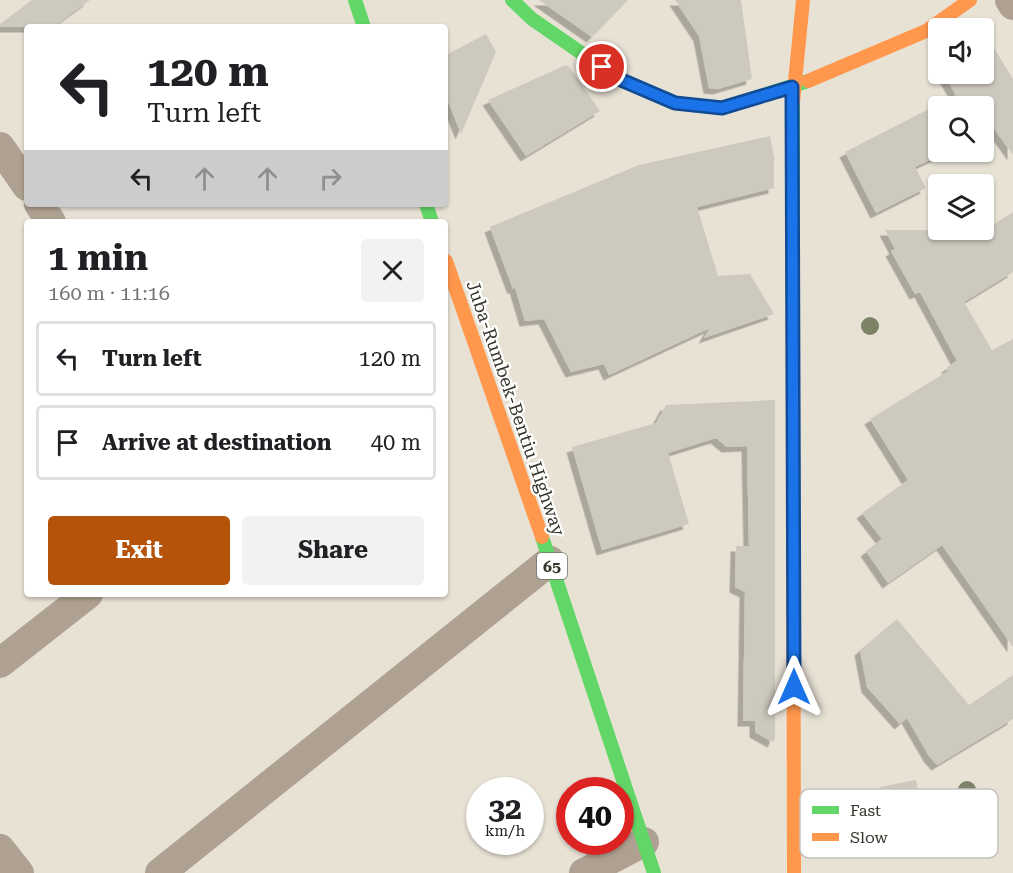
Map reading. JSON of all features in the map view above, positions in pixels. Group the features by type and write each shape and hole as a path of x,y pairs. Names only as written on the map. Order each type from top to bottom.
{"street":[{"path":"355,0 363,24"},
{"path":"512,0 532,19 619,79 675,103 722,108 792,87 926,31 970,0"},
{"path":"794,873 792,87 803,0"},
{"path":"1010,0 1013,5"},
{"path":"0,147 24,182"},
{"name":"Juba-Rumbek-Bentiu Highway","path":"448,277 452,308 550,561 654,873"},
{"path":"160,873 550,561"},
{"path":"0,663 84,597"},
{"path":"584,873 644,842"},
{"path":"0,849 19,873"}],"building":[{"path":"32,0 90,0 57,24 0,27 0,24"},
{"path":"539,0 628,0 592,37"},
{"path":"675,0 741,0 752,79 718,89 709,88 699,36"},
{"path":"486,34 496,52 461,134 448,101 448,54"},
{"path":"994,48 1013,79 1013,155 994,128 994,96 954,96 956,95 949,84 994,84"},
{"path":"566,65 600,111 526,156 488,100"},
{"path":"928,109 928,161 915,167 926,188 876,213 845,152"},
{"path":"770,136 774,157 774,188 697,207 718,276 750,274 774,314 704,338 710,328 609,375 604,364 571,372 544,319 525,321 515,287 513,289 490,227 639,165"},
{"path":"1013,212 1013,272 964,302 992,350 1013,339 1013,647 942,545 888,583 866,551 882,539 862,513 908,480 870,419 948,371 947,367 957,361 920,292 915,294 891,251 895,249 885,230 928,230 928,240 994,240 994,224"},
{"path":"775,400 775,738 773,742 755,732 755,721 743,721 745,592 735,587 736,546 749,546 747,446 727,447 716,438 668,453 689,524 602,550 572,447 656,423 666,405"},
{"path":"897,619 969,705 1013,675 1013,719 937,765 929,756 907,718 900,724 867,687 860,650"},
{"path":"916,780 918,789 880,789 880,787"}],"traffic: fast":[{"path":"355,0 363,24"},
{"path":"512,0 532,19 619,79 675,103 722,108 808,81"},
{"path":"793,102 793,404"},
{"path":"427,207 431,219"},
{"path":"542,537 654,873"}],"traffic: slow":[{"path":"793,102 803,0"},
{"path":"808,81 926,31 970,0"},
{"path":"448,267 542,537"},
{"path":"793,404 794,873"}],"route":[{"path":"602,67 619,79 675,103 722,108 792,87 794,687"}]}
